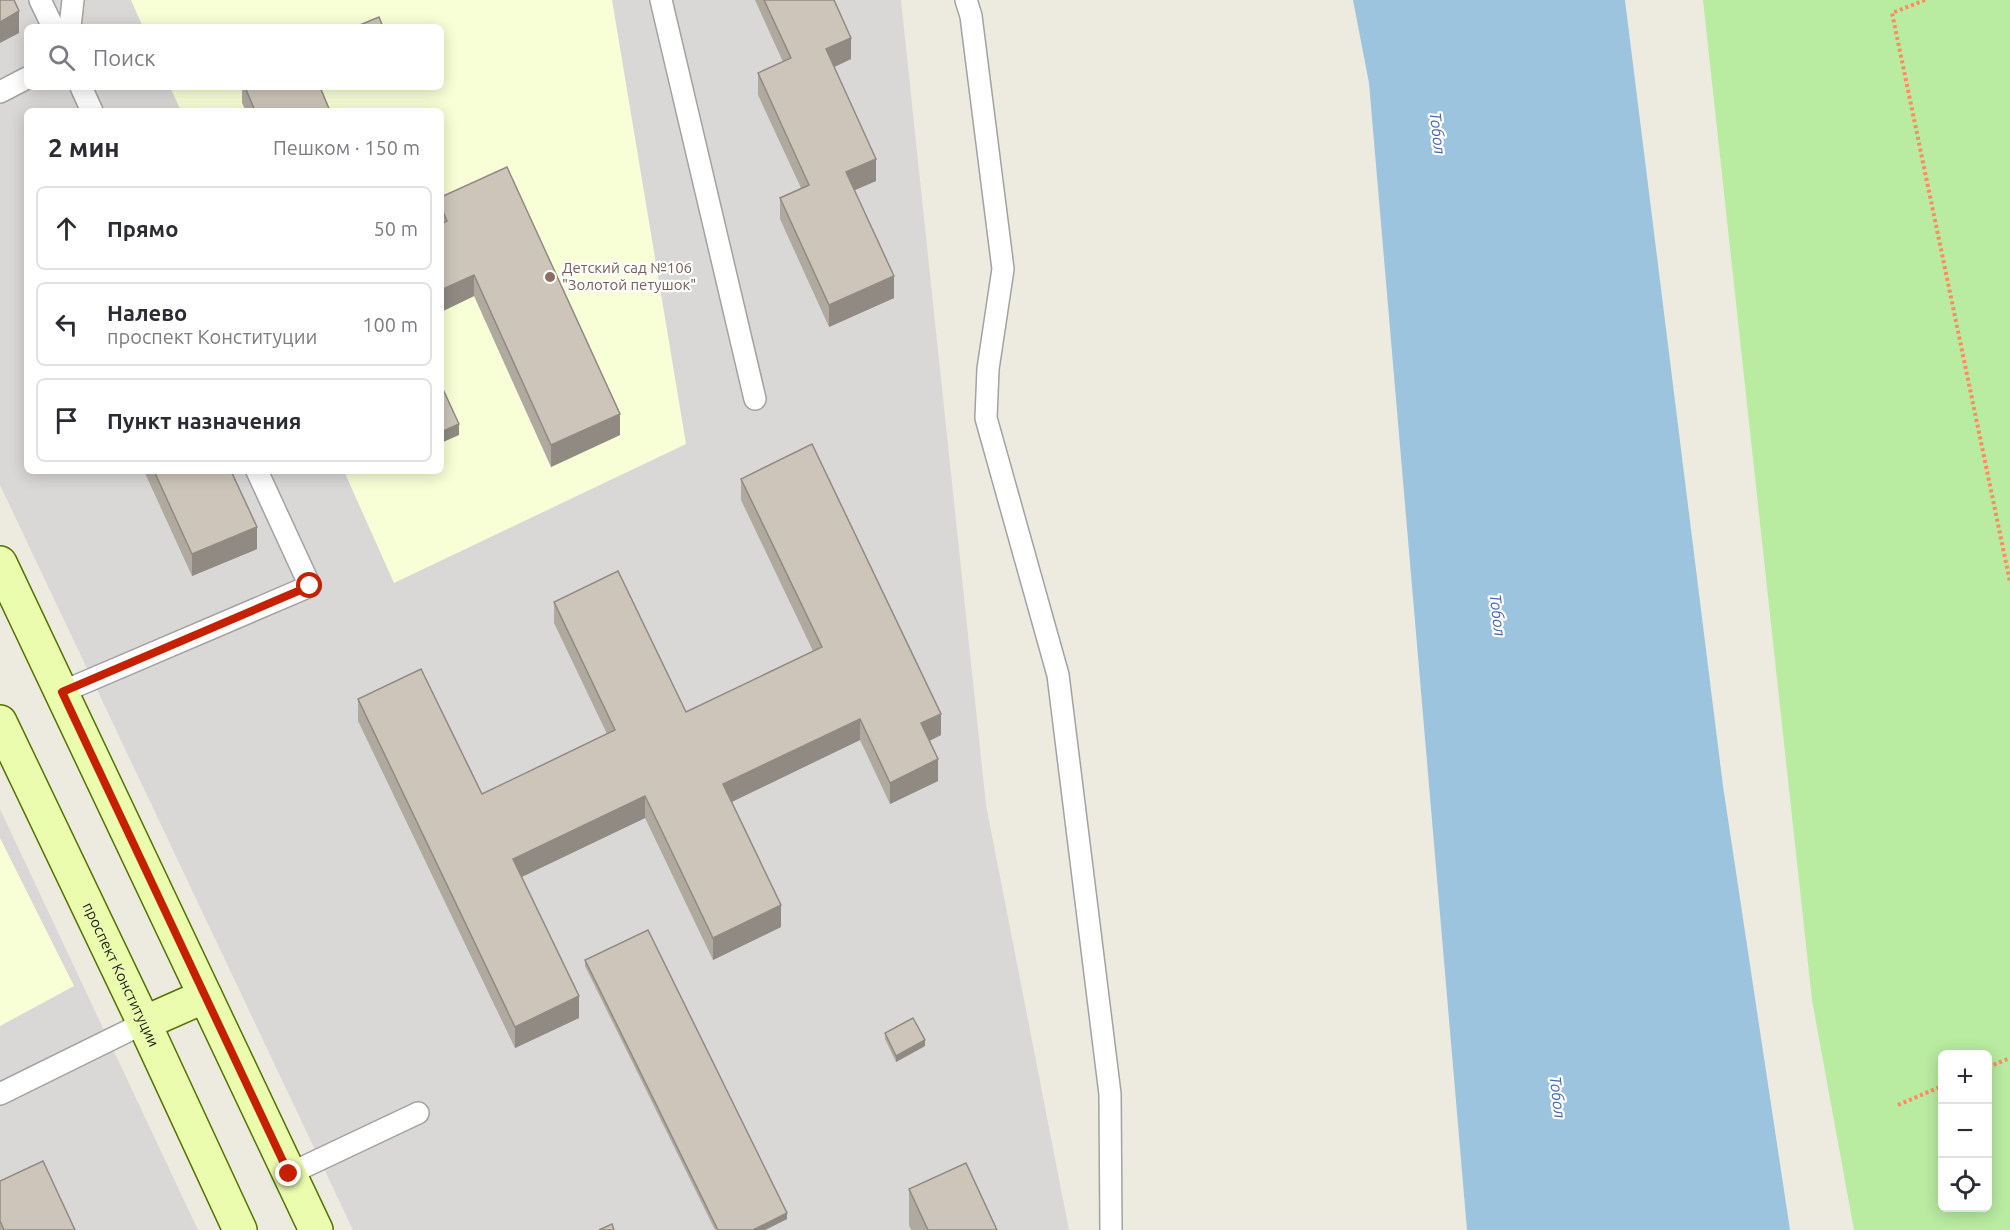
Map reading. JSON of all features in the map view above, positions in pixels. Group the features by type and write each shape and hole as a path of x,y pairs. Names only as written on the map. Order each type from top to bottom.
{"main road":[{"path":"0,563 316,1230"},
{"name":"проспект Конституции","path":"0,722 240,1230"},
{"path":"144,1023 205,996"}],"lane":[{"path":"40,0 52,24"},
{"path":"70,24 73,0"},
{"path":"661,0 756,399"},
{"path":"966,0 971,16 1003,269 988,369 986,418 1058,675 1110,1094 1111,1230"},
{"path":"0,92 24,80"},
{"path":"82,90 91,108"},
{"path":"62,692 310,586 258,474"},
{"path":"0,1094 144,1023"},
{"path":"289,1174 418,1113"}],"path":[{"path":"1925,0 1892,13 2010,582"},
{"path":"1992,1065 2010,1058"},
{"path":"1898,1105 1938,1088"}],"shaded area":[{"path":"0,0 901,0 986,805 1069,1230 353,1230 0,485"},
{"name":"Детский сад №106 \"Золотой петушок\"","path":"131,0 612,0 686,444 394,583 345,474 444,474 444,108 180,108 171,90 444,90 444,24 142,24"},
{"path":"0,809 198,1230 0,1230"},
{"path":"0,838 74,986 0,1026"}],"green space":[{"path":"1703,0 2010,0 2010,1230 1854,1230 1812,1000"}],"water":[{"name":"Тобол","path":"1353,0 1625,0 1723,786 1790,1230 1467,1230 1369,83"}],"building":[{"path":"0,0 14,0 19,11 0,22"},
{"path":"764,0 834,0 851,38 826,49 876,159 846,172 894,276 829,305 780,198 809,185 758,73 791,58"},
{"path":"379,17 382,24 362,24"},
{"path":"246,90 321,90 329,108 254,108"},
{"path":"507,167 620,414 551,445 474,275 444,289 444,222 447,221 444,214 444,196"},
{"path":"444,392 459,424 444,431"},
{"path":"812,444 941,714 921,723 938,759 890,783 860,719 723,784 781,905 713,938 645,796 513,859 579,996 515,1027 358,699 421,669 482,794 615,730 554,602 618,571 686,712 822,647 741,479"},
{"path":"155,474 232,474 257,527 192,554"},
{"path":"648,930 787,1213 753,1230 718,1230 585,960"},
{"path":"913,1018 925,1040 896,1056 885,1033"},
{"path":"43,1161 75,1230 4,1230 0,1221 0,1181"},
{"path":"966,1163 997,1230 928,1230 909,1189"},
{"path":"612,1224 614,1230 599,1230"}],"place":[{"name":"Детский сад №106 \"Золотой петушок\"","path":"550,277"}],"route":[{"path":"289,1174 62,692 310,586"}]}
